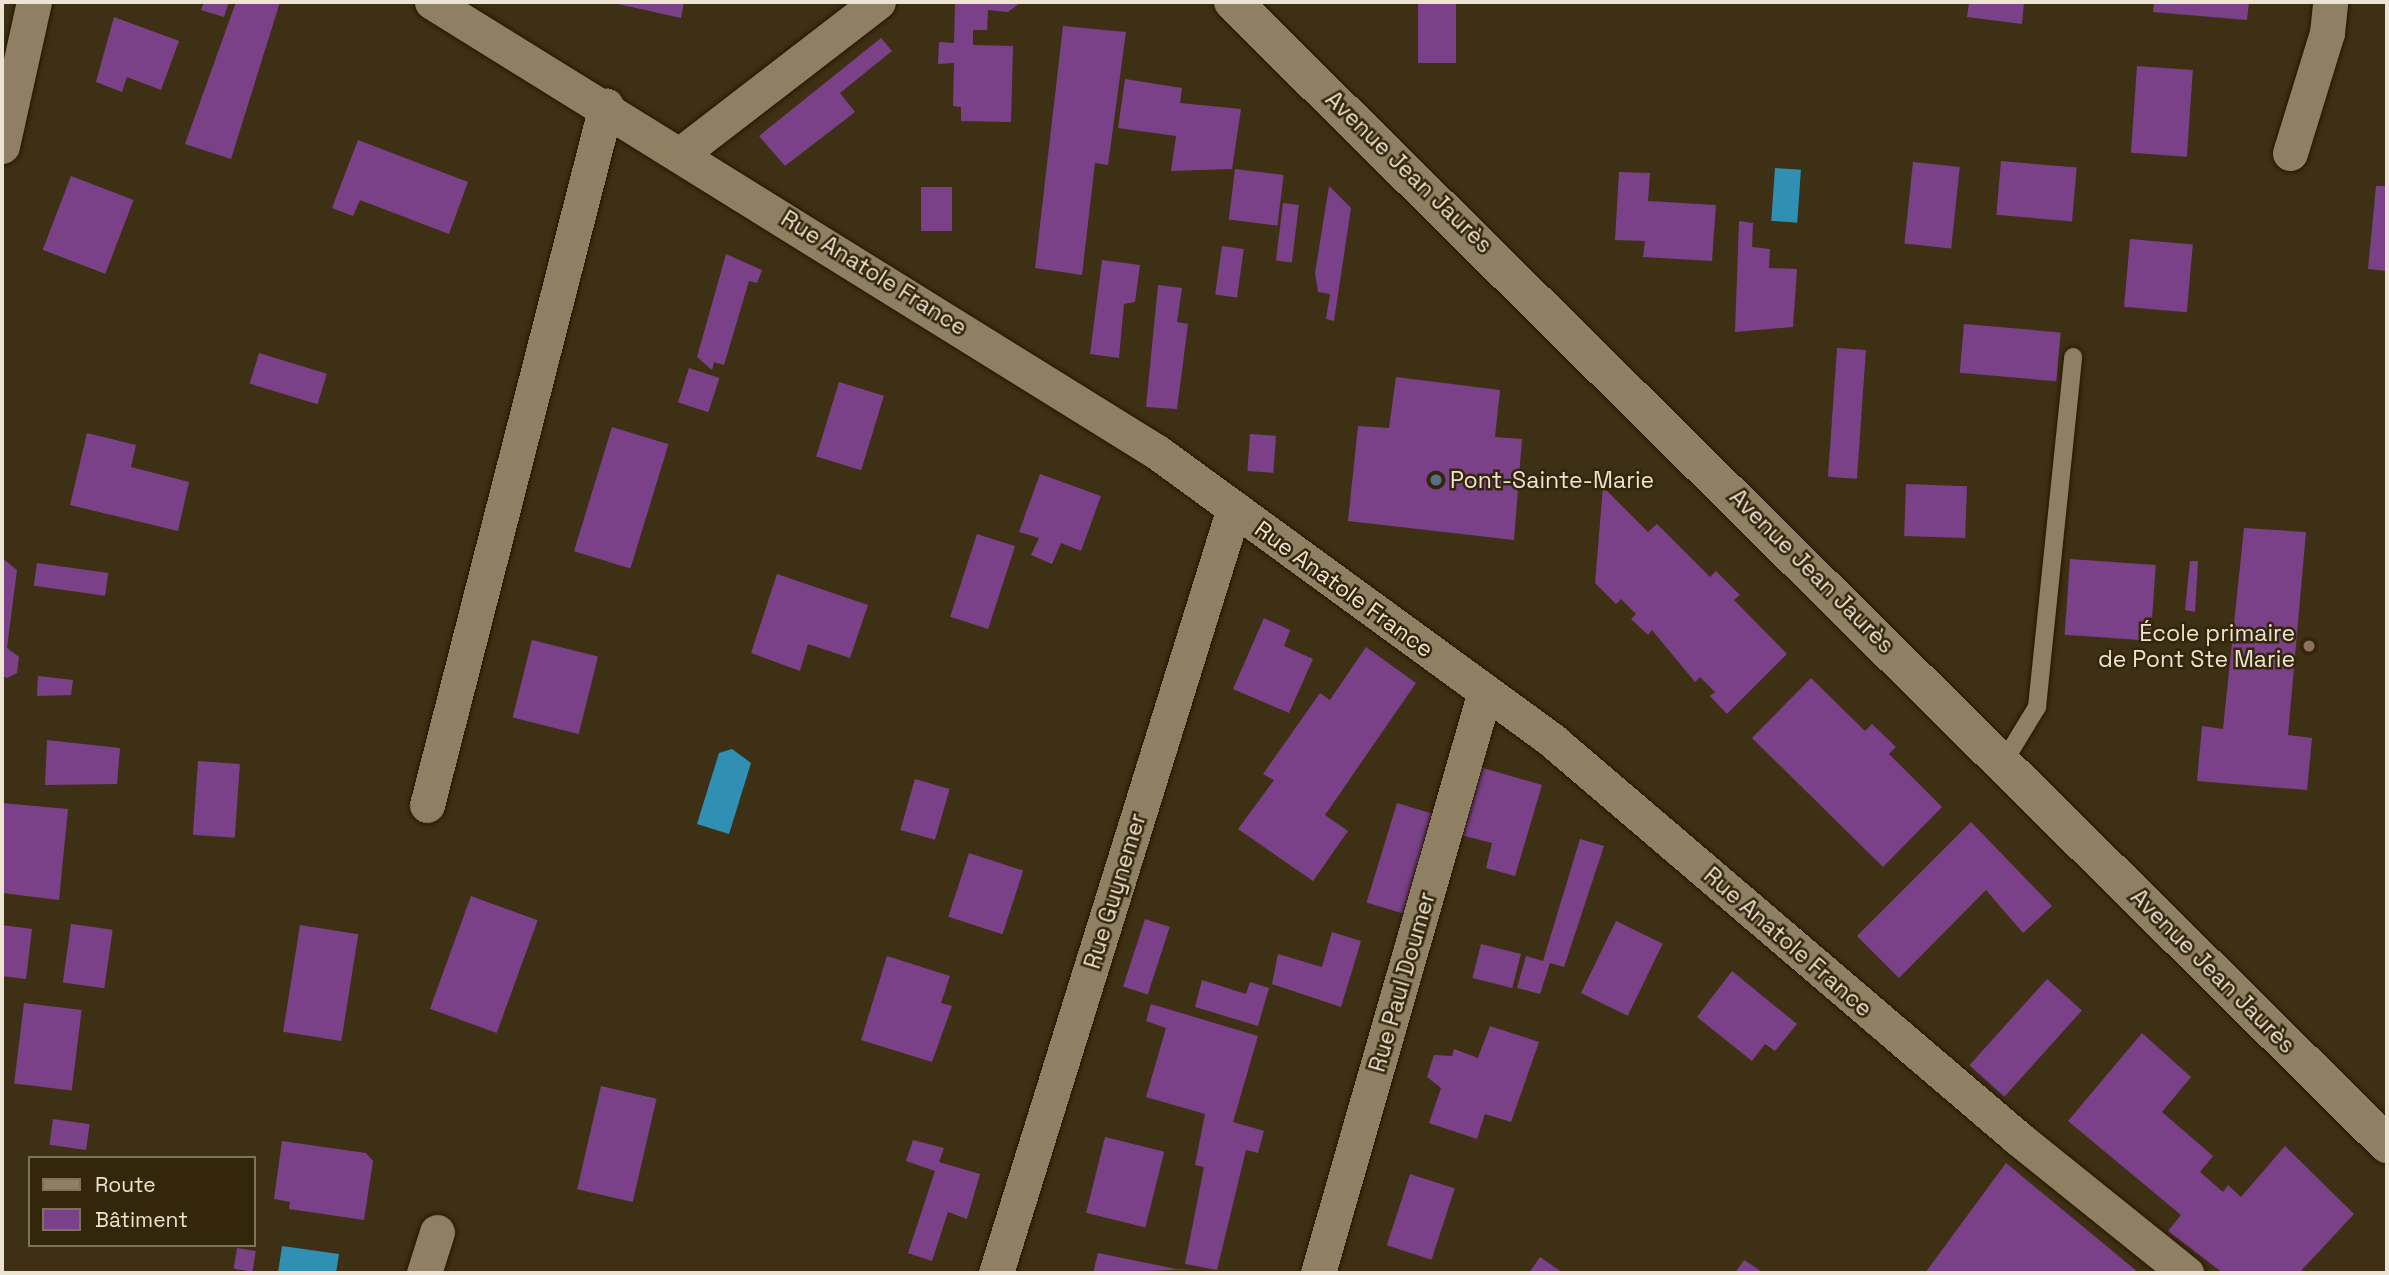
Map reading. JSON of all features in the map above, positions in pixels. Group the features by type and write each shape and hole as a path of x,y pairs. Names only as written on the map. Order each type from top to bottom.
{"main road":[{"name":"Avenue Jean Jaurès","path":"1233,2 2387,1143"}],"street":[{"path":"2,146 34,2"},
{"name":"Rue Anatole France","path":"432,2 683,152 1157,452 1554,742 2018,1138 2186,1273"},
{"path":"683,152 878,2"},
{"path":"2290,153 2327,33 2330,2"},
{"path":"427,805 606,106"},
{"name":"Rue Guynemer","path":"996,1273 1234,508"},
{"name":"Rue Paul Doumer","path":"1318,1273 1485,691"},
{"path":"424,1273 437,1232"}],"lane":[{"path":"2003,762 2038,707 2073,357"}],"water":[{"path":"1775,168 1801,170 1797,223 1771,221"},
{"path":"732,749 751,763 729,834 697,824 719,753"},
{"path":"282,1246 339,1254 336,1273 278,1273"}],"building":[{"path":"204,2 229,2 224,17 201,10"},
{"path":"236,2 280,2 231,159 185,144"},
{"path":"609,2 684,2 681,18"},
{"path":"955,2 1021,2 1008,12 988,10 987,30 973,30 973,45 1013,46 1011,122 961,121 961,107 953,106 954,63 938,64 939,42 954,43"},
{"path":"1418,2 1456,2 1456,63 1418,63"},
{"path":"1969,2 2024,2 2022,24 1967,17"},
{"path":"2154,2 2249,2 2247,20 2153,12"},
{"path":"114,17 179,41 161,90 127,77 122,92 96,82"},
{"path":"1063,26 1126,32 1108,165 1095,163 1082,275 1035,268"},
{"path":"881,38 892,51 840,93 855,112 785,166 759,136"},
{"path":"2137,66 2193,70 2187,157 2131,153"},
{"path":"1125,79 1182,88 1180,103 1241,109 1232,169 1171,171 1176,136 1118,128"},
{"path":"358,140 468,182 449,234 360,200 353,216 332,208"},
{"path":"2001,161 2077,168 2072,221 1996,215"},
{"path":"1913,162 1960,167 1951,248 1904,244"},
{"path":"1235,169 1284,175 1277,226 1229,220"},
{"path":"1619,172 1650,173 1648,201 1716,205 1712,261 1643,257 1645,241 1615,240"},
{"path":"71,176 134,200 105,274 43,250"},
{"path":"1329,186 1351,208 1334,321 1326,319 1330,294 1318,292 1315,273"},
{"path":"2376,186 2387,186 2387,271 2368,269"},
{"path":"921,187 952,187 952,231 921,231"},
{"path":"1283,203 1299,205 1292,263 1276,261"},
{"path":"1739,221 1753,223 1752,247 1770,249 1769,268 1797,269 1793,327 1735,332"},
{"path":"2130,239 2193,244 2187,312 2124,307"},
{"path":"1222,246 1244,249 1237,298 1215,295"},
{"path":"726,254 762,270 757,283 749,281 724,365 714,362 712,370 697,357"},
{"path":"1102,260 1140,265 1135,302 1124,304 1119,358 1090,354"},
{"path":"1158,285 1182,288 1177,322 1188,324 1177,409 1146,407"},
{"path":"1964,324 2061,332 2056,381 1960,373"},
{"path":"1837,348 1866,350 1857,479 1828,477"},
{"path":"259,353 327,374 318,404 250,384"},
{"path":"689,368 719,378 708,412 678,402"},
{"name":"Pont-Sainte-Marie","path":"1396,377 1500,390 1495,437 1522,439 1514,540 1348,521 1358,426 1389,428"},
{"path":"839,382 884,396 861,470 816,457"},
{"path":"612,427 668,444 630,569 574,551"},
{"path":"87,433 136,445 131,467 189,482 178,531 70,505"},
{"path":"1250,434 1276,436 1273,473 1247,471"},
{"path":"1040,474 1101,496 1081,551 1061,543 1052,564 1031,555 1039,538 1019,532"},
{"path":"1906,484 1967,486 1965,538 1904,536"},
{"path":"1603,487 1648,532 1657,524 1710,577 1716,571 1740,595 1734,600 1787,654 1727,714 1710,696 1715,692 1700,677 1695,682 1652,630 1648,635 1631,619 1636,614 1621,599 1616,604 1595,583"},
{"path":"2244,528 2306,532 2288,735 2312,738 2307,790 2197,781 2202,726 2223,729"},
{"path":"977,534 1015,546 988,629 950,617"},
{"path":"2,558 17,570 7,648 19,657 17,673 7,678 2,676"},
{"path":"2070,559 2156,565 2150,641 2065,635"},
{"path":"2190,561 2198,561 2195,612 2185,610"},
{"path":"37,563 108,573 105,596 34,586"},
{"path":"777,574 868,605 850,658 808,644 800,671 751,653"},
{"path":"1264,618 1290,630 1284,646 1313,659 1289,713 1233,689"},
{"path":"532,640 598,656 579,734 513,718"},
{"path":"1366,647 1416,683 1325,815 1348,831 1313,881 1238,829 1274,780 1263,774 1320,693 1330,700"},
{"path":"38,676 73,680 71,695 37,696"},
{"path":"1811,678 1865,731 1872,724 1896,747 1889,754 1942,807 1883,867 1752,738"},
{"path":"47,740 120,748 117,784 45,785"},
{"path":"198,761 240,764 235,838 193,835"},
{"path":"1476,766 1542,785 1515,876 1486,868 1492,843 1457,834"},
{"path":"915,779 950,789 935,840 900,830"},
{"path":"2,803 68,809 59,900 2,893"},
{"path":"1397,803 1439,816 1409,915 1367,902"},
{"path":"1971,822 2052,906 2023,933 1986,890 1899,978 1857,936"},
{"path":"1580,839 1604,846 1564,967 1550,963 1540,994 1517,988 1526,956 1543,961"},
{"path":"969,853 1023,871 1003,934 948,917"},
{"path":"471,896 538,920 497,1033 430,1009"},
{"path":"1145,919 1170,927 1148,995 1123,987"},
{"path":"1616,921 1663,944 1628,1016 1581,993"},
{"path":"71,924 113,930 104,988 63,982"},
{"path":"2,925 32,929 26,979 2,976"},
{"path":"300,925 358,934 341,1041 283,1032"},
{"path":"1332,932 1361,941 1341,1007 1272,984 1278,954 1322,967"},
{"path":"1481,944 1521,954 1512,988 1473,978"},
{"path":"887,956 950,976 941,1003 952,1006 932,1062 861,1040"},
{"path":"1732,971 1797,1024 1775,1051 1765,1044 1752,1061 1697,1017"},
{"path":"2047,979 2082,1010 2004,1097 1969,1065"},
{"path":"1202,980 1246,994 1250,982 1269,988 1258,1026 1195,1007"},
{"path":"24,1003 82,1010 72,1090 14,1083"},
{"path":"1151,1004 1258,1036 1233,1122 1264,1131 1258,1153 1246,1150 1217,1270 1185,1264 1204,1167 1195,1165 1205,1114 1146,1097 1166,1028 1146,1021"},
{"path":"1490,1026 1539,1042 1511,1122 1485,1114 1477,1139 1429,1123 1441,1088 1427,1077 1434,1055 1452,1056 1454,1049 1478,1058"},
{"path":"2142,1033 2191,1077 2162,1112 2213,1156 2200,1172 2223,1192 2228,1185 2241,1197 2285,1146 2354,1214 2299,1273 2223,1273 2168,1231 2181,1215 2068,1121"},
{"path":"601,1086 657,1099 633,1202 577,1189"},
{"path":"53,1119 90,1124 86,1150 49,1145"},
{"path":"1105,1137 1164,1152 1145,1227 1086,1213"},
{"path":"913,1140 944,1148 939,1162 980,1174 967,1219 948,1212 932,1261 908,1253 935,1171 906,1161"},
{"path":"282,1141 366,1153 373,1161 364,1220 289,1209 290,1202 274,1199"},
{"path":"2006,1163 2139,1273 1925,1273"},
{"path":"1410,1174 1455,1189 1432,1260 1387,1245"},
{"path":"237,1248 256,1251 252,1272 234,1269"},
{"path":"1098,1253 1176,1269 1197,1269 1093,1273"},
{"path":"1540,1257 1563,1273 1529,1273"},
{"path":"1744,1260 1764,1273 1735,1273"}],"place":[{"name":"Pont-Sainte-Marie","path":"1436,480"},
{"name":"École primaire de Pont Ste Marie","path":"2309,646"}]}
